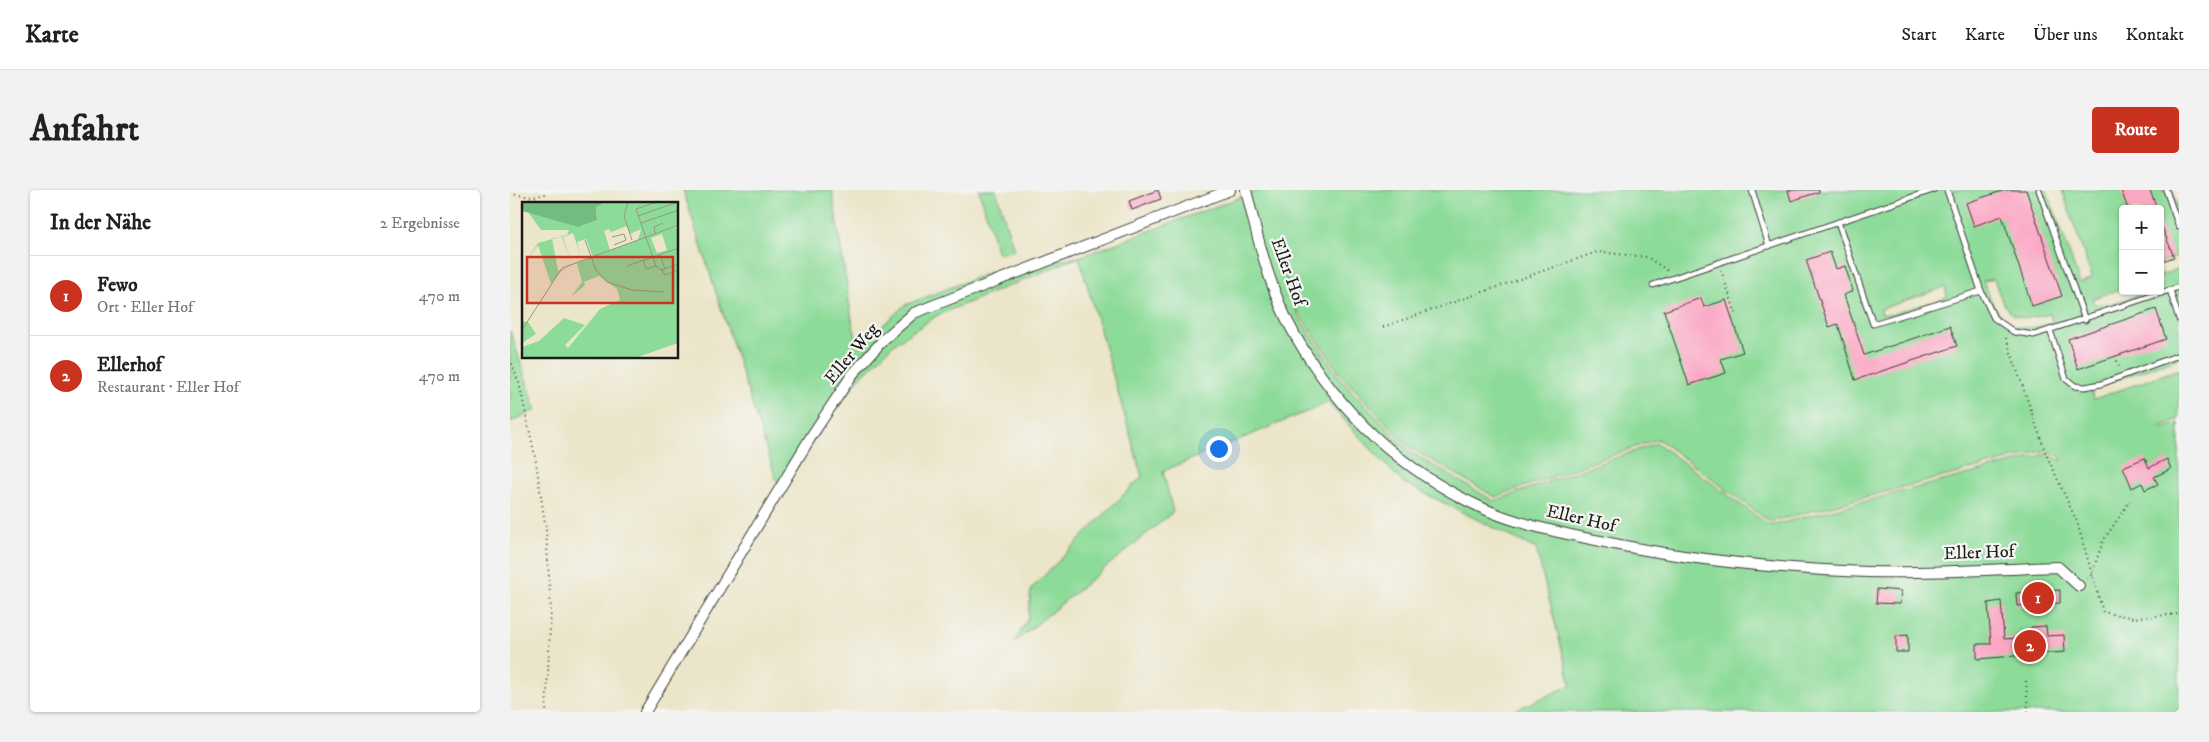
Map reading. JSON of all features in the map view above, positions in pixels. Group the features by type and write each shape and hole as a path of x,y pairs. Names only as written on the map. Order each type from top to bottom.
{"street":[{"name":"Eller Weg","path":"645,712 812,435 852,375 884,339 914,313 1230,190"},
{"name":"Eller Hof","path":"1246,190 1265,264 1294,335 1329,387 1373,437 1424,476 1481,508 1550,530 1706,560 1869,572 2058,567 2079,586"}],"lane":[{"path":"1752,190 1769,246"},
{"path":"1652,285 1933,190"},
{"path":"1947,190 1981,291 1994,318 2014,332 2034,335 2085,320 2179,287"},
{"path":"2039,190 2085,320"},
{"path":"2166,190 2179,227"},
{"path":"1838,222 1873,324 1981,291"},
{"path":"2170,290 2179,319"},
{"path":"2050,330 2066,379 2075,386 2085,387 2179,356"}],"path":[{"path":"510,194 533,197 545,194 547,190"},
{"path":"1383,327 1597,252 1647,257 1676,278"},
{"path":"1718,263 1737,317"},
{"path":"2002,324 2046,454 2077,522 2091,576 2103,612 2134,618 2179,614"},
{"path":"2115,356 2123,376"},
{"path":"510,359 519,383 531,437 546,530 551,610 546,712"},
{"path":"2079,586 2091,576 2103,542 2130,501"},
{"path":"2026,681 2028,712"}],"green space":[{"path":"683,190 832,190 853,326 859,347 905,305 991,272 1079,257 938,315 895,343 855,383 804,454 781,494"},
{"path":"979,190 996,190 1014,250 998,254"},
{"path":"1260,190 2047,190 2080,283 2092,278 2062,190 2172,190 2179,210 2179,256 2164,262 2164,205 2119,205 2119,289 2092,299 2094,304 2102,304 2137,295 2164,295 2164,274 2179,268 2179,358 2090,389 2094,399 2179,369 2179,419 2160,427 2163,429 2179,423 2179,712 1511,712 1571,685 1536,549 1402,482 1328,403 1163,471 1173,512 1014,643 1028,618 1031,589 1142,476 1079,257","holes":["1277,251 1298,312 1341,375 1409,447 1495,497 1658,439 1770,522 2046,450 2061,457 2062,461 2046,454 1770,526 1657,443 1494,501 1409,451 1341,380 1298,316","1994,279 2002,301 2012,313 2018,317 2026,318 2050,314 2052,323 2025,328 2007,322 1994,306 1983,281","1945,287 1947,297 1890,315 1882,314 1881,309"]},
{"path":"510,330 536,410 510,422"}],"building":[{"path":"1158,190 1161,199 1132,210 1129,201"},
{"path":"1788,190 1819,190 1819,192 1791,201"},
{"path":"2005,190 2026,190 2062,296 2032,306 2002,216 1974,226 1966,203"},
{"path":"2121,190 2150,190 2156,205 2127,205"},
{"path":"2164,232 2174,257 2164,261"},
{"path":"1830,252 1836,269 1845,266 1853,291 1844,295 1864,355 1950,326 1957,346 1855,380 1838,324 1829,327 1806,260"},
{"path":"1701,298 1704,307 1726,300 1743,352 1721,359 1726,373 1689,385 1664,311"},
{"path":"2156,309 2166,339 2078,369 2068,339"},
{"path":"2145,458 2149,468 2167,459 2171,469 2154,477 2158,484 2145,490 2142,483 2132,488 2123,467"},
{"path":"1877,589 1901,591 1900,604 1876,603"},
{"path":"2060,590 2060,603 2017,606 2016,593"},
{"path":"2001,601 2004,639 2032,637 2031,627 2046,626 2047,636 2064,635 2065,652 1977,659 1977,644 1991,644 1988,603"},
{"path":"1908,635 1908,652 1896,652 1896,636"}],"place":[{"name":"Fewo","path":"2038,598"},
{"name":"Ellerhof","path":"2030,646"}]}
